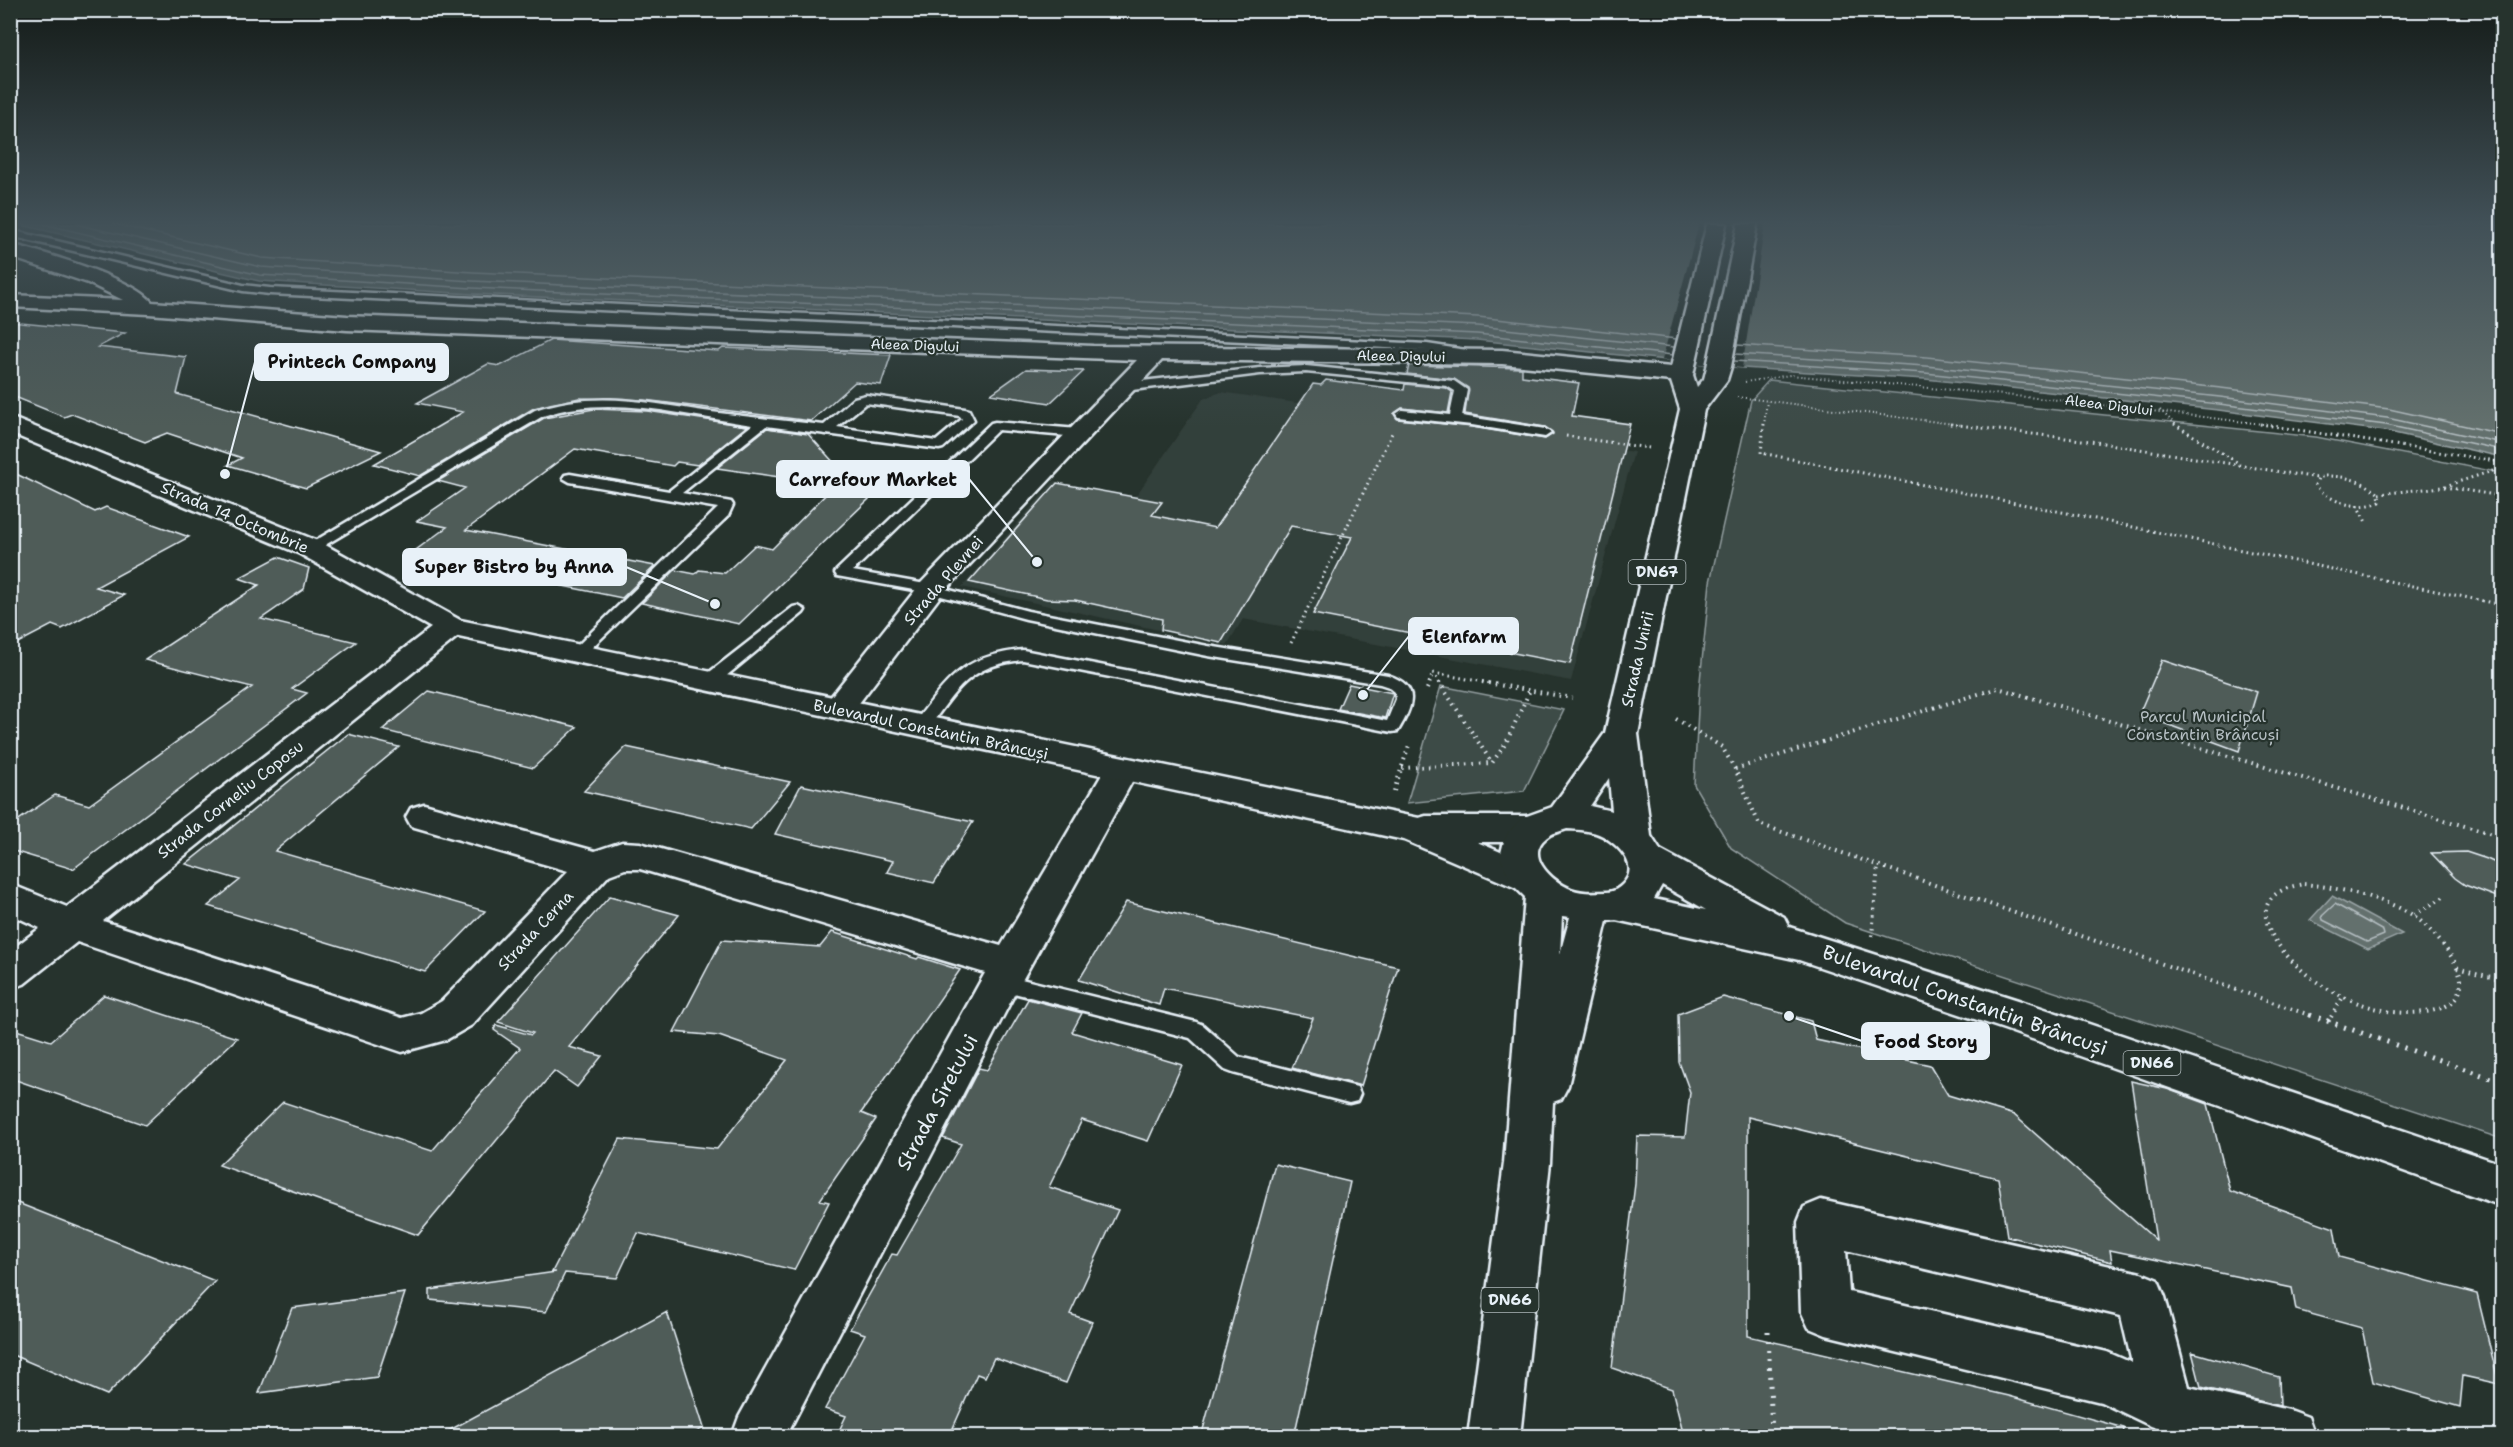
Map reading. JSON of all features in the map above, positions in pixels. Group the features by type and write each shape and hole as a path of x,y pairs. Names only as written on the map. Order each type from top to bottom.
{"street":[{"path":"125,292 149,308"},
{"path":"1692,409 1682,369 1701,292"},
{"name":"Strada Unirii","path":"1604,907 1637,895 1647,878 1640,850 1621,734 1692,409 1717,373 1734,292"},
{"name":"Aleea Digului","path":"10,301 149,308 347,323 1156,354 1502,357 1682,369"},
{"name":"Strada Plevnei","path":"838,708 931,589 1156,354"},
{"name":"Strada 14 Octombrie","path":"10,424 310,548 450,627"},
{"name":"Bulevardul Constantin Brâncuși","path":"450,627 1412,829 1530,829"},
{"name":"Strada Corneliu Coposu","path":"10,973 450,627"},
{"name":"Strada Unirii","path":"1565,816 1621,734"},
{"name":"Strada Siretului","path":"758,1437 1006,974 1122,769"},
{"path":"1604,907 1566,905 1536,886 1519,861 1520,843 1530,829 1546,820 1565,816 1590,818 1614,826 1640,850"},
{"path":"424,817 596,865"},
{"name":"Bulevardul Constantin Brâncuși","path":"1412,829 1536,886"},
{"name":"Bulevardul Constantin Brâncuși","path":"1640,850 1801,945"},
{"name":"Strada Cerna","path":"10,898 71,925 402,1035 431,1028 457,1013 596,865 622,855 640,856 1006,974"},
{"name":"DN66","path":"1494,1437 1527,1163 1536,886"},
{"name":"Bulevardul Constantin Brâncuși","path":"1604,907 1801,945 2018,1017 2502,1185"},
{"name":"DN66","path":"1527,1163 1604,907"},
{"path":"2169,1408 2141,1298 1821,1222 1826,1311 2107,1378 2169,1408 2289,1437"}],"lane":[{"path":"281,292 1427,347 1502,357"},
{"path":"1124,387 1260,371 1306,369 1395,376 1450,383 1461,390 1455,420"},
{"path":"310,548 538,413 557,405 573,402 610,402 939,445 968,420 968,416 965,413 866,399 858,401 827,429"},
{"path":"1402,414 1545,433"},
{"path":"672,495 762,423"},
{"path":"921,726 955,682 977,663 1008,655 1023,655 1392,727 1404,699 1403,690 1395,683 1208,651 1026,615 931,589 842,573 987,431 995,426 1078,433"},
{"path":"570,478 726,505 723,513 576,654"},
{"path":"708,682 798,610"},
{"path":"1006,974 1196,1031 1233,1064 1349,1094"}],"path":[{"name":"Aleea Digului","path":"1717,373 1737,383 1764,382 1779,376 1790,375 2055,398 2354,436 2502,462"},
{"path":"1735,397 2090,441 2318,478 2334,476 2355,480 2379,494 2442,487 2502,468"},
{"path":"1767,401 1761,453 2078,516 2502,605"},
{"path":"2160,410 2180,429 2243,466"},
{"path":"1281,663 1402,414"},
{"path":"1576,437 1649,448"},
{"path":"2318,478 2315,485 2334,500 2357,506 2375,505 2380,502 2379,494"},
{"path":"2442,487 2502,496"},
{"path":"2357,506 2366,522"},
{"path":"1433,673 1572,698"},
{"path":"1426,694 1433,673"},
{"path":"1433,673 1492,763"},
{"path":"1735,769 1998,688 2502,837"},
{"path":"1492,763 1506,743 1530,690"},
{"path":"1676,719 1722,747 1735,769 1759,824 2502,1082"},
{"path":"1394,791 1412,736"},
{"path":"1402,768 1492,763"},
{"path":"1872,937 1878,865"},
{"path":"2304,884 2332,886 2363,894 2414,915 2444,946 2457,968 2461,987 2452,1002 2434,1012 2408,1014 2376,1009 2343,997 2311,979 2287,958 2271,936 2264,916 2269,900 2283,889 2304,884"},
{"path":"2414,915 2447,895"},
{"path":"2457,968 2502,980"},
{"path":"2328,1021 2343,997"},
{"path":"1768,1331 1772,1437"}],"shaded area":[{"path":"1221,392 1634,452 1571,681 1243,619 1227,645 962,587 1054,481 1135,497 1203,399"}],"green space":[{"name":"Parcul Municipal Constantin Brâncuși","path":"1769,380 2316,437 2502,473 2502,1139 1845,923 1731,848 1694,785 1699,691 1710,582 1751,400"},
{"path":"1441,686 1564,710 1524,791 1407,803"}],"water":[{"path":"431,292 2502,292 2502,457 2385,431 2218,410 1925,379 1742,368 1477,340"},
{"path":"2332,896 2402,934 2368,949 2310,920"}],"pier":[{"path":"1681,292 1754,292 1742,368 1662,360"}],"building":[{"path":"10,322 125,333 98,347 186,357 177,394 381,451 306,488 228,465 242,458 167,433 145,442 72,414 64,417 10,395"},
{"path":"551,340 719,351 723,348 891,355 881,385 855,382 811,421 644,400 579,398 534,408 420,476 374,464 463,412 417,403 488,364 500,366"},
{"path":"1409,365 1522,368 1522,376 1579,383 1572,416 1630,424 1570,664 1313,614 1352,537 1291,526 1221,643 1161,630 1162,619 1075,600 1047,599 969,582 1057,483 1162,502 1152,515 1215,528 1313,384 1321,385 1326,380 1404,390 1405,384 1446,388 1452,392 1448,413 1402,408 1394,414 1398,419 1472,427 1545,439 1553,434 1545,427 1465,414 1468,388 1454,379 1407,374"},
{"path":"1026,369 1084,371 1050,403 991,394"},
{"path":"594,409 647,411 747,426 698,465 677,462 673,466 575,449 466,530 655,566 622,598 409,555 447,527 417,521 465,488 438,481 544,418"},
{"path":"767,428 808,434 845,475 852,468 893,476 739,624 642,603 675,570 695,574 699,570 725,573 755,545 772,549 835,485 717,468"},
{"path":"10,471 95,512 106,507 189,537 96,587 124,595 62,629 52,625 10,647"},
{"path":"278,557 309,568 304,589 261,619 356,642 292,689 307,693 73,869 10,850 10,826 55,795 89,805 252,687 145,660 259,585 239,578"},
{"path":"2162,660 2257,692 2239,751 2139,714"},
{"path":"1349,684 1393,693 1385,718 1338,709"},
{"path":"429,691 577,727 533,768 382,730"},
{"path":"348,734 399,747 275,851 485,911 425,972 208,906 240,880 186,864"},
{"path":"626,747 790,782 751,829 584,791"},
{"path":"801,785 973,822 934,883 887,872 893,861 775,834"},
{"path":"2466,852 2502,866 2502,899 2465,885 2431,853"},
{"path":"610,896 679,915 569,1047 602,1056 577,1087 554,1071 418,1235 219,1165 283,1102 432,1151 520,1048 494,1030 496,1025 531,1035 533,1033 498,1022"},
{"path":"1126,902 1398,967 1361,1086 1292,1068 1313,1018 1164,988 1159,1005 1079,980"},
{"path":"832,932 960,970 861,1113 876,1119 820,1200 829,1202 794,1270 638,1233 617,1278 565,1273 546,1312 430,1300 430,1290 556,1272 552,1272 620,1139 717,1149 787,1060 719,1036 674,1032 722,940 820,947"},
{"path":"104,995 237,1038 145,1125 10,1078 10,1028 51,1041"},
{"path":"1723,997 1811,1021 1816,1040 1930,1065 1948,1095 2014,1115 2156,1240 2131,1081 2167,1089 2208,1104 2230,1191 2334,1228 2339,1257 2477,1294 2499,1384 2463,1376 2460,1407 2373,1382 2362,1328 2296,1310 2292,1288 2110,1250 2112,1262 2007,1236 1998,1178 1748,1117 1748,1336 2009,1396 2124,1428 2123,1437 1684,1437 1672,1389 1612,1368 1635,1184 1637,1136 1685,1137 1690,1092 1679,1062 1678,1014"},
{"path":"1028,999 1082,1013 1072,1032 1182,1065 1148,1141 1082,1120 1049,1187 1118,1210 1070,1314 1092,1322 1066,1383 994,1358 985,1377 977,1374 949,1437 836,1437 846,1416 825,1409 865,1334 850,1329 892,1254 897,1255 961,1144 943,1138 979,1068 987,1070"},
{"path":"1275,1164 1350,1182 1294,1437 1201,1437"},
{"path":"10,1200 215,1281 107,1395 10,1354"},
{"path":"405,1293 377,1377 259,1393 292,1308"},
{"path":"667,1312 704,1428 687,1437 437,1437"},
{"path":"2192,1352 2279,1377 2280,1406 2201,1387"}],"place":[{"name":"Printech Company","path":"225,474"},
{"name":"Carrefour Market","path":"1037,562"},
{"name":"Super Bistro by Anna","path":"715,604"},
{"name":"Elenfarm","path":"1363,695"},
{"name":"Food Story","path":"1789,1016"}]}
